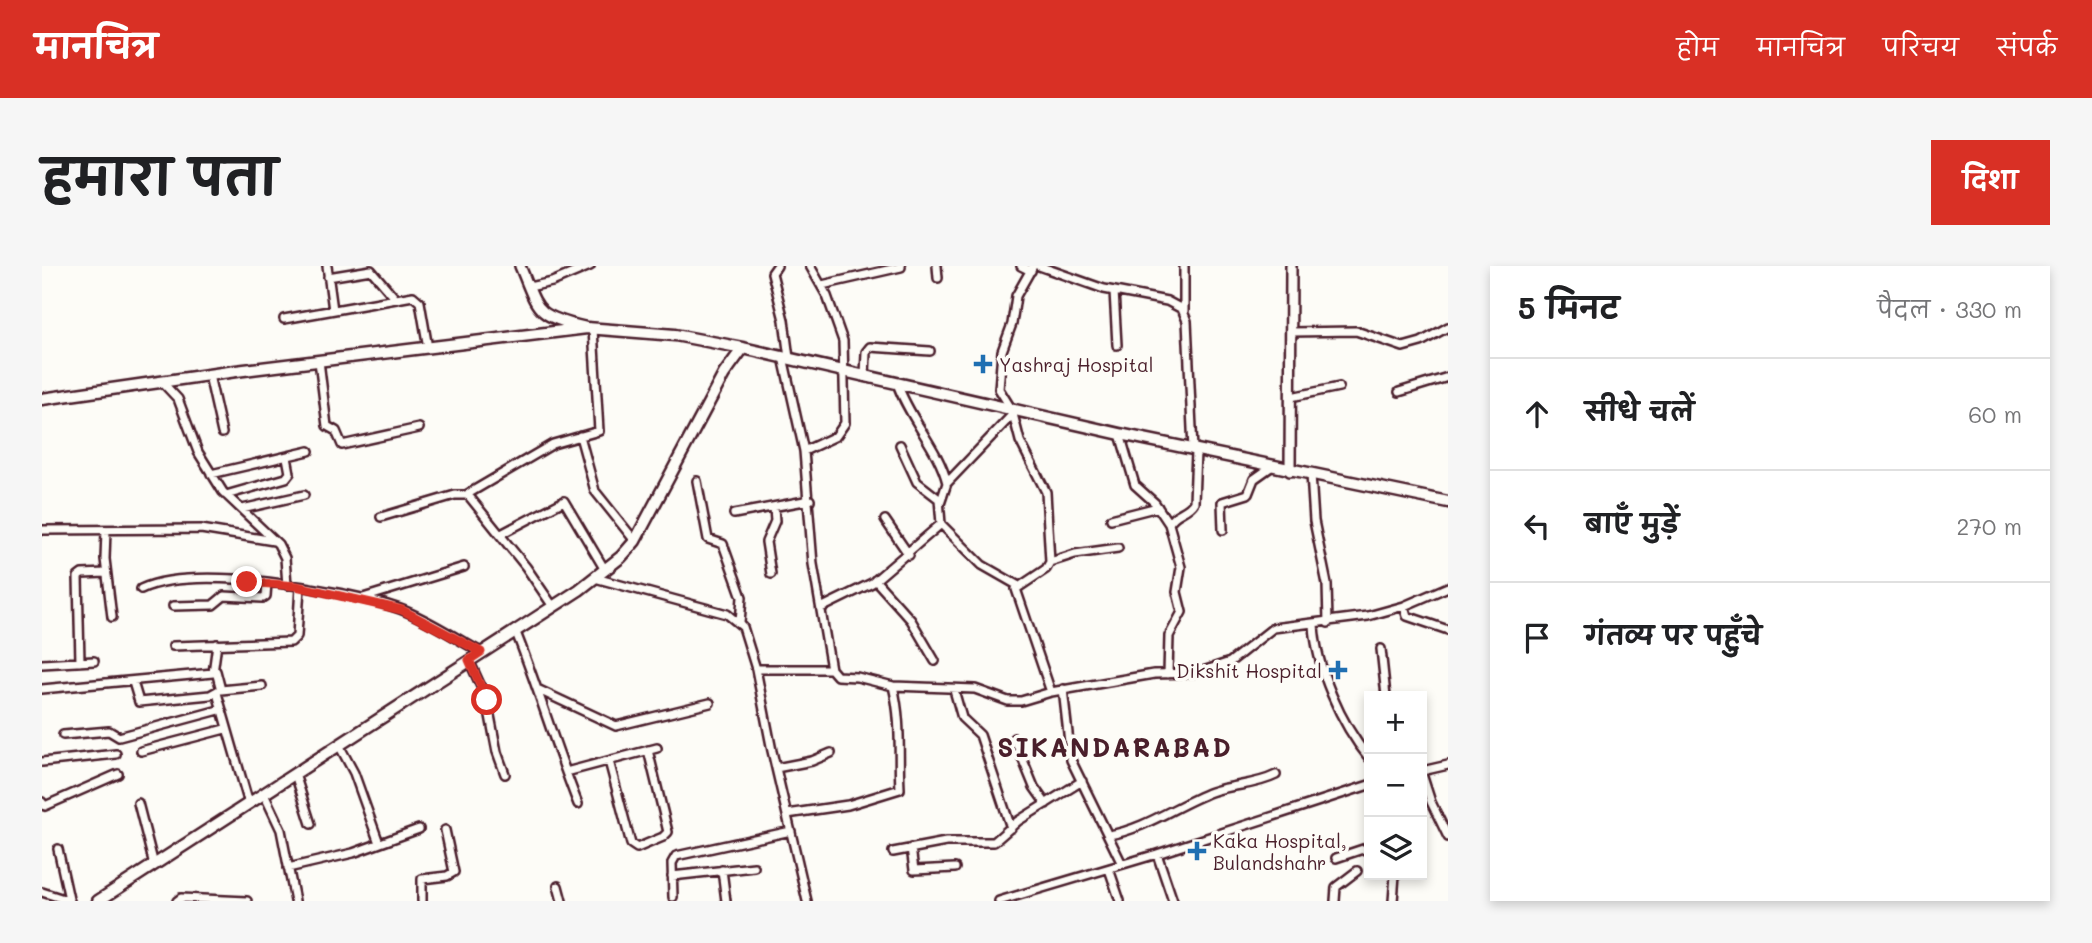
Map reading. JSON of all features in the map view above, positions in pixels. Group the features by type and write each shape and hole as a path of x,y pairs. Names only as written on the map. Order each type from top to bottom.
{"main road":[{"path":"42,399 208,375 590,328 675,335 743,348 1013,412 1448,502"},
{"path":"98,901 605,570 635,541 724,374 743,348"}],"street":[{"path":"327,266 332,310"},
{"path":"466,495 553,444 595,434 601,429 590,328 546,316 530,290 520,266"},
{"path":"530,290 590,266"},
{"path":"777,266 772,273 784,320 786,357 804,451 810,500 813,565 831,669 835,676 858,677 893,686 975,689 1000,700 1014,702 1063,689 1168,674 1191,674 1226,664 1273,628 1328,623 1404,606 1448,587"},
{"path":"804,451 836,436 844,428 843,341 822,285 810,266"},
{"path":"937,266 938,278"},
{"path":"1017,585 1044,572 1050,562 1046,492 1020,441 1013,412 999,392 1003,343 1012,324 1016,296 1032,268 1021,266"},
{"path":"1039,266 1114,291 1167,302 1184,311"},
{"path":"1169,524 1173,517 1194,502 1194,450 1187,321 1184,311 1184,266"},
{"path":"1290,471 1291,266"},
{"path":"822,285 901,267"},
{"path":"328,276 371,270 395,298"},
{"path":"1114,291 1117,345"},
{"path":"284,319 395,298 416,297 421,302 428,348"},
{"path":"1291,332 1356,331 1403,347 1421,342 1448,327"},
{"path":"865,376 866,352 870,347 930,351"},
{"path":"319,361 327,426 336,431 342,445 419,428"},
{"path":"208,375 222,433"},
{"path":"1399,391 1448,377"},
{"path":"162,382 183,407 198,452 211,474 226,495 275,541 285,558 287,585"},
{"path":"897,383 908,411 944,470 947,484"},
{"path":"1290,397 1339,387"},
{"path":"940,504 947,484 1013,412"},
{"path":"1120,434 1135,485 1158,507 1169,524 1181,567 1177,592 1182,612 1169,636 1168,674"},
{"path":"580,436 595,491 635,541"},
{"path":"900,444 918,482 939,499 941,524 982,565 1017,585 1051,692"},
{"path":"211,474 309,451"},
{"path":"226,495 286,478 290,473 286,457"},
{"path":"1223,530 1221,504 1248,494 1254,478 1271,467"},
{"path":"1311,474 1314,521 1327,584 1328,623"},
{"path":"697,481 708,540 723,544 740,592 740,623 756,669 807,901"},
{"path":"242,509 304,495"},
{"path":"381,517 455,495 466,495 475,500 552,606"},
{"path":"734,514 810,500"},
{"path":"501,534 564,501 605,570"},
{"path":"771,574 765,542 775,522 774,507"},
{"path":"1111,519 1158,507"},
{"path":"885,520 909,555"},
{"path":"821,608 875,580 909,555 941,524"},
{"path":"42,530 201,529 275,541"},
{"path":"106,530 106,573 112,617"},
{"path":"1050,562 1075,554 1118,548"},
{"path":"359,600 464,567"},
{"path":"80,662 78,577 82,574 106,573"},
{"path":"595,578 727,614 740,623"},
{"path":"141,589 170,579 300,587 402,610 481,652"},
{"path":"875,580 911,620 935,661"},
{"path":"173,606 213,605 225,596 263,598 267,594 267,583"},
{"path":"173,646 285,643 295,640 300,587"},
{"path":"1404,606 1407,616 1448,630"},
{"path":"1314,624 1315,639 1341,716 1366,754"},
{"path":"515,630 539,690 578,804"},
{"path":"217,644 219,710 248,804"},
{"path":"1381,649 1385,691"},
{"path":"469,660 487,700 497,752 505,774"},
{"path":"42,664 94,661"},
{"path":"756,669 831,669"},
{"path":"42,689 134,682 216,671"},
{"path":"134,682 139,702 262,686"},
{"path":"787,814 848,806 900,789 898,769 901,723 893,686"},
{"path":"1063,689 1070,755 1122,864"},
{"path":"539,690 616,726 710,703"},
{"path":"954,690 963,720 976,728 980,735 1011,828"},
{"path":"62,735 109,731 122,736 219,710"},
{"path":"141,751 225,729"},
{"path":"1014,738 1034,787 1045,804"},
{"path":"339,745 354,773 379,844"},
{"path":"566,772 657,748"},
{"path":"609,761 631,844 637,848 663,837 668,832 648,750"},
{"path":"776,768 812,761 831,753"},
{"path":"42,762 116,754"},
{"path":"1427,771 1448,765"},
{"path":"42,803 45,806 118,774"},
{"path":"295,774 311,824"},
{"path":"1109,835 1127,831 1214,791 1256,784 1276,775"},
{"path":"893,852 946,842 994,842 1045,804 1082,781"},
{"path":"999,901 1110,869 1364,787"},
{"path":"1427,789 1448,837"},
{"path":"264,794 281,830 295,901"},
{"path":"138,803 154,865"},
{"path":"288,869 379,844 419,829"},
{"path":"422,901 422,879 447,876 454,872 445,830"},
{"path":"673,897 672,860 676,856 791,831"},
{"path":"911,848 914,870 955,868"},
{"path":"42,892 70,900 58,849"},
{"path":"1336,859 1364,849"},
{"path":"1157,854 1172,901"},
{"path":"672,876 754,867"},
{"path":"1110,869 1120,901"},
{"path":"722,870 726,901"},
{"path":"1335,901 1336,887 1357,871"},
{"path":"1393,901 1395,880"},
{"path":"558,886 562,901"},
{"path":"177,901 181,898 247,901"}],"place":[{"name":"Yashraj Hospital","path":"983,364"},
{"name":"Dikshit Hospital","path":"1338,670"},
{"name":"Kaka Hospital, Bulandshahr","path":"1197,851"}],"district":[{"name":"SIKANDARABAD","path":"1115,747"}],"route":[{"path":"247,582 296,586 382,604 420,618 481,652 469,660 487,700"}]}
